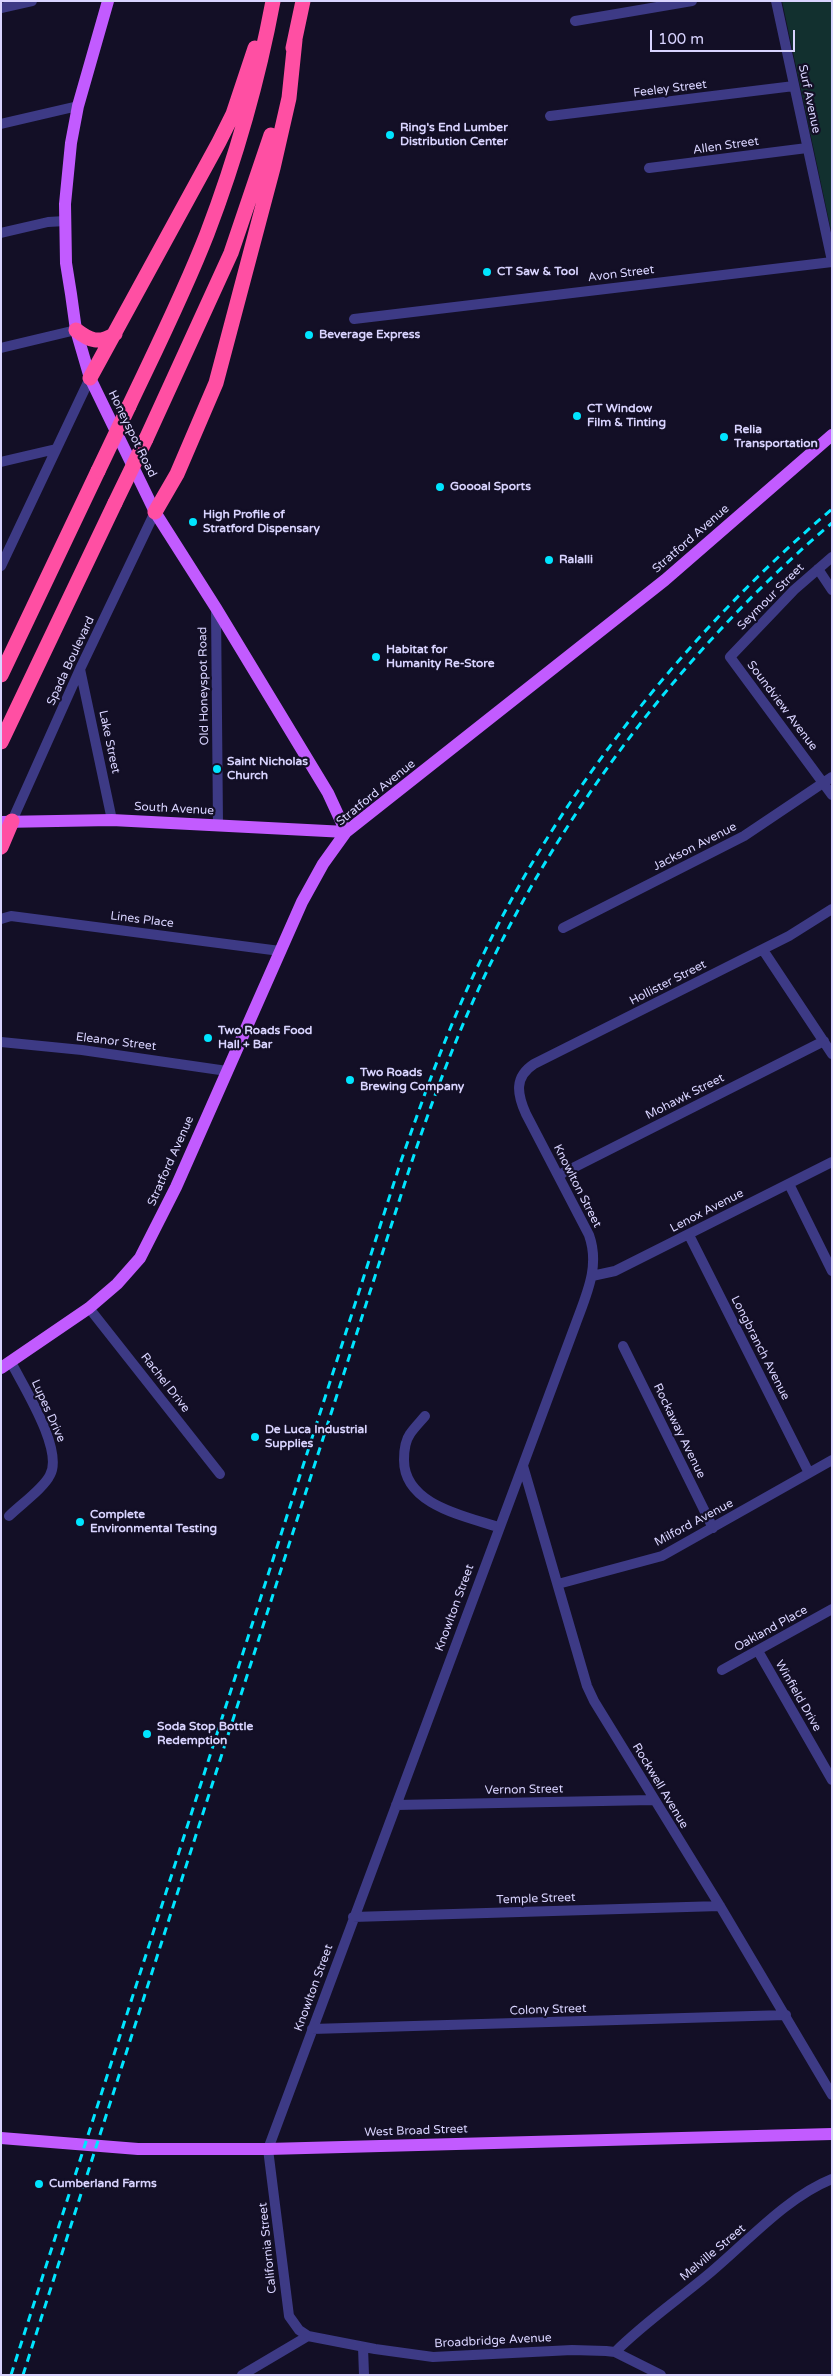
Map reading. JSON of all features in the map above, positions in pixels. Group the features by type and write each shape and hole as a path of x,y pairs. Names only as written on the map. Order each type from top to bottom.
{"highway":[{"path":"90,378 233,114 272,1"},
{"path":"1,675 188,279 223,192 252,95 272,1"},
{"path":"1,742 217,287 244,218 268,147 303,1"},
{"path":"155,512 178,474 216,383 273,168 289,98 295,40"},
{"path":"76,330 87,339 96,341 105,340 115,334"},
{"path":"1,848 7,822"}],"main road":[{"name":"Honeyspot Road","path":"108,1 78,106 70,156 65,221 66,263 76,330 90,378 155,512 216,608 334,804 346,832"},
{"name":"Stratford Avenue","path":"6,1365 89,1308 132,1268 148,1245 280,951 316,876 346,832 665,580 832,435"},
{"name":"South Avenue","path":"7,822 112,820 346,832"},
{"name":"West Broad Street","path":"1,2138 138,2149 268,2149 832,2134"}],"street":[{"path":"1,8 32,1"},
{"path":"575,21 692,1"},
{"name":"Surf Avenue","path":"776,1 832,262"},
{"name":"Feeley Street","path":"550,116 794,86"},
{"path":"1,124 78,106"},
{"name":"Allen Street","path":"649,168 807,148"},
{"path":"1,233 48,222 65,221"},
{"name":"Avon Street","path":"354,319 832,262"},
{"path":"1,348 76,330"},
{"path":"1,566 90,378"},
{"path":"1,462 56,449"},
{"name":"Spada Boulevard","path":"7,822 155,512"},
{"name":"Seymour Street","path":"730,656 794,590 832,557"},
{"path":"818,569 832,590"},
{"name":"Old Honeyspot Road","path":"216,608 218,825"},
{"name":"Soundview Avenue","path":"730,656 827,780 832,795"},
{"name":"Lake Street","path":"80,668 112,820"},
{"name":"Jackson Avenue","path":"563,928 744,836 827,780"},
{"name":"Hollister Street","path":"519,1081 524,1072 534,1064 763,950 832,909"},
{"name":"Lines Place","path":"1,919 12,916 280,951"},
{"path":"763,950 832,1054"},
{"name":"Eleanor Street","path":"1,1042 82,1050 226,1071"},
{"name":"Mohawk Street","path":"559,1175 824,1042"},
{"name":"Knowlton Street","path":"268,2149 592,1276 594,1258 591,1240 521,1104 518,1092 519,1081"},
{"name":"Lenox Avenue","path":"592,1276 615,1271 832,1162"},
{"path":"789,1184 832,1271"},
{"name":"Longbranch Avenue","path":"689,1235 809,1473"},
{"name":"Rachel Drive","path":"89,1308 220,1474"},
{"name":"Rockaway Avenue","path":"623,1346 713,1528"},
{"name":"Lupes Drive","path":"6,1365 50,1443 54,1458 50,1475 9,1516"},
{"path":"425,1416 409,1435 405,1447 404,1468 412,1486 425,1499 439,1506 498,1528"},
{"name":"Milford Avenue","path":"558,1584 662,1556 832,1460"},
{"name":"Rockwell Avenue","path":"523,1466 588,1686 653,1800 720,1906 832,2095"},
{"name":"Oakland Place","path":"722,1670 832,1609"},
{"name":"Winfield Drive","path":"758,1651 832,1780"},
{"name":"Vernon Street","path":"396,1805 653,1800"},
{"name":"Temple Street","path":"353,1917 720,1906"},
{"name":"Colony Street","path":"312,2029 786,2015"},
{"name":"California Street","path":"268,2149 289,2316 299,2330 308,2336"},
{"name":"Melville Street","path":"615,2352 633,2334 709,2274 802,2195 832,2179"},
{"path":"242,2375 308,2336"},
{"name":"Broadbridge Avenue","path":"308,2336 363,2347 433,2357 572,2350 615,2352 661,2375"},
{"path":"363,2347 362,2363 364,2375"}],"green space":[{"path":"782,1 832,1 832,235"}],"railway":[{"path":"11,2375 400,1164 435,1066 465,994 508,905 545,842 585,780 629,721 676,663 726,609 778,557 832,509"},
{"path":"23,2375 410,1167 436,1093 465,1021 486,973 518,910 554,848 593,788 635,730 681,674 729,621 779,570 832,523"}],"place":[{"name":"Ring's End Lumber Distribution Center","path":"390,135"},
{"name":"CT Saw & Tool","path":"487,272"},
{"name":"Beverage Express","path":"309,335"},
{"name":"CT Window Film & Tinting","path":"577,416"},
{"name":"Relia Transportation","path":"724,437"},
{"name":"Goooal Sports","path":"440,487"},
{"name":"High Profile of Stratford Dispensary","path":"193,522"},
{"name":"Ralalli","path":"549,560"},
{"name":"Habitat for Humanity Re-Store","path":"376,657"},
{"name":"Saint Nicholas Church","path":"217,769"},
{"name":"Two Roads Food Hall + Bar","path":"208,1038"},
{"name":"Two Roads Brewing Company","path":"350,1080"},
{"name":"De Luca Industrial Supplies","path":"255,1437"},
{"name":"Complete Environmental Testing","path":"80,1522"},
{"name":"Soda Stop Bottle Redemption","path":"147,1734"},
{"name":"Cumberland Farms","path":"39,2184"}]}
